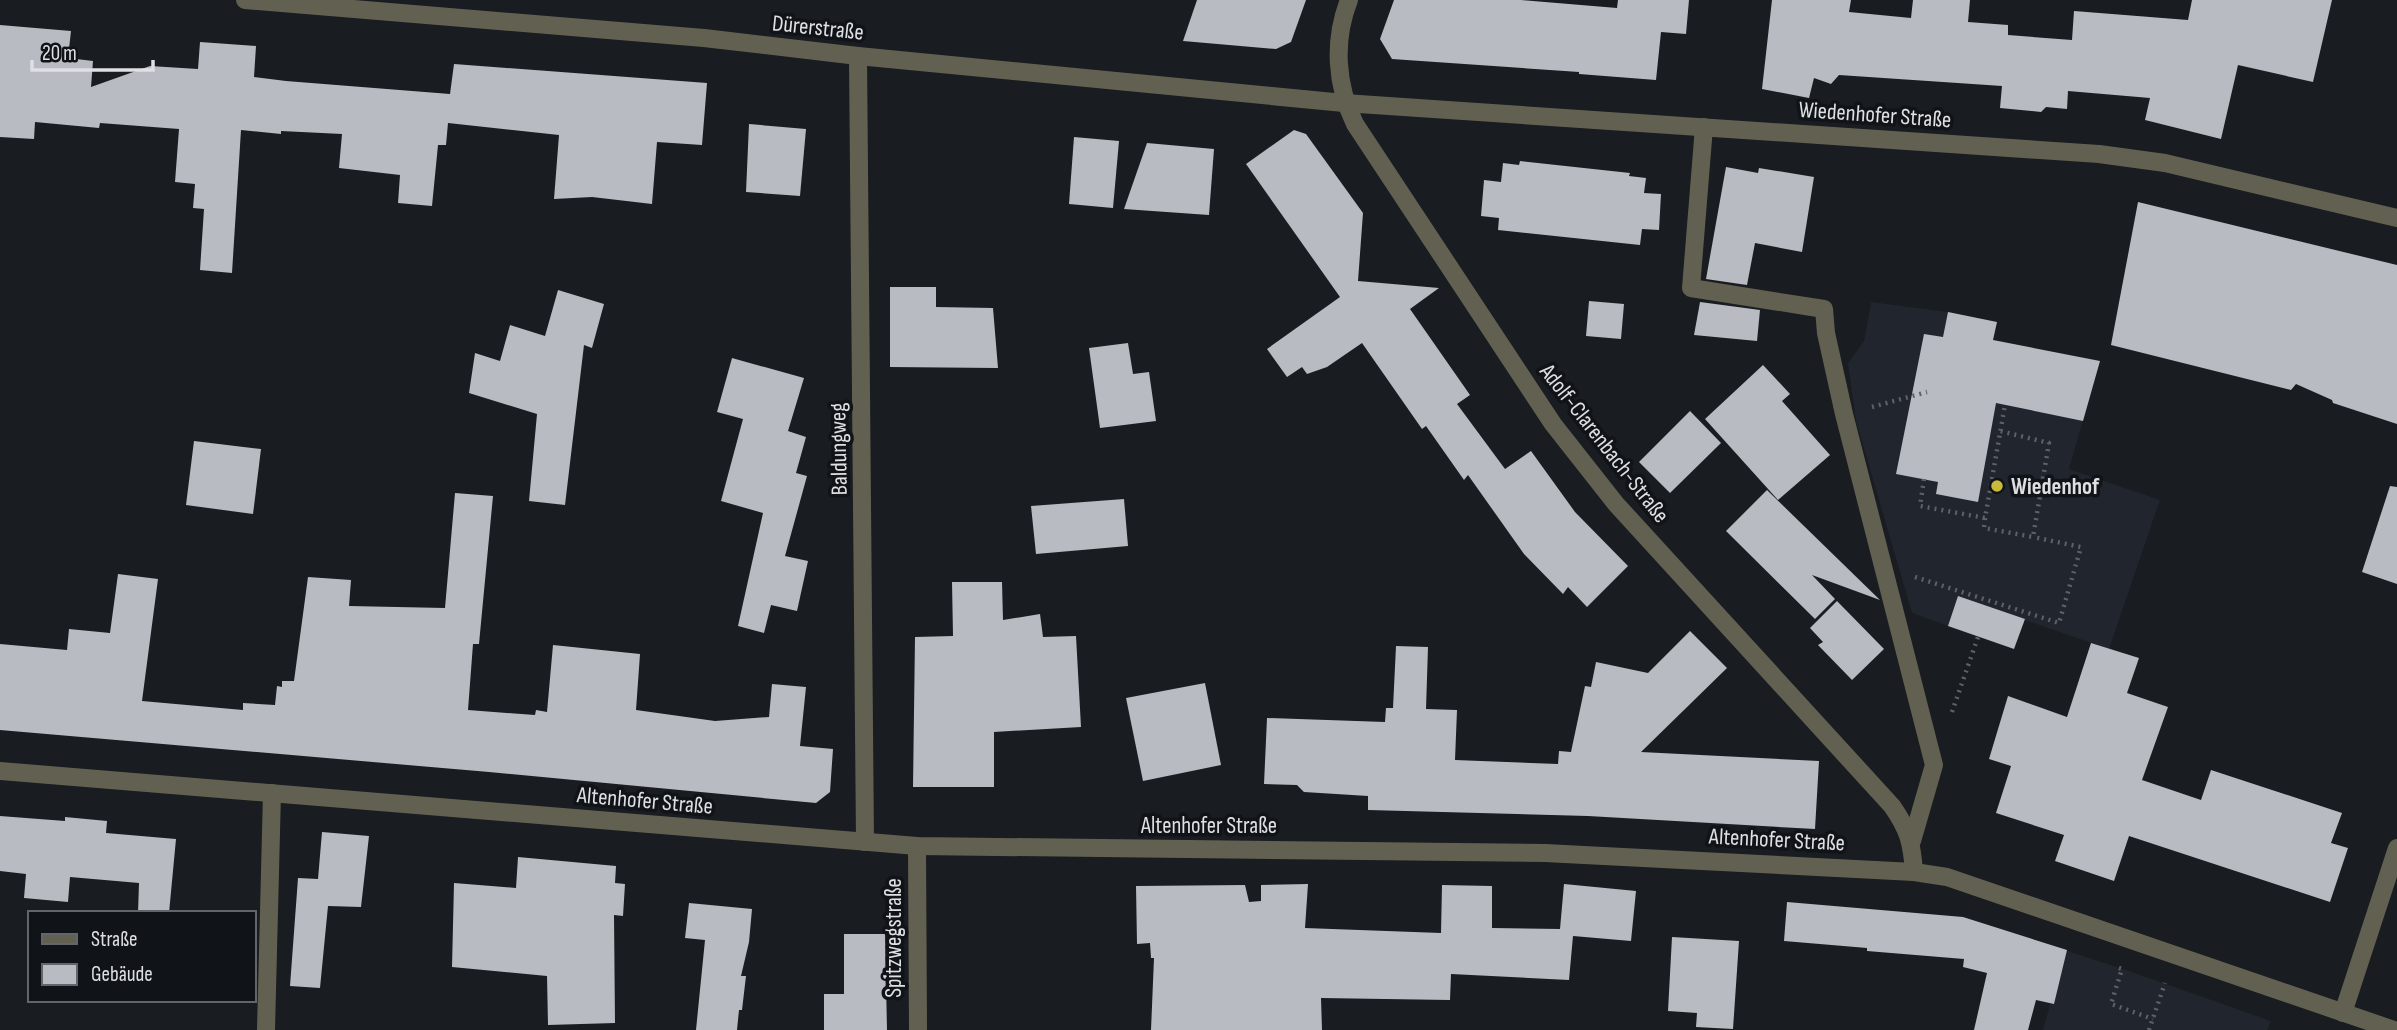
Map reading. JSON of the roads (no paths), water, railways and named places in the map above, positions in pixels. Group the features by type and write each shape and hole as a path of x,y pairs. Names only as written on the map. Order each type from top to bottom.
{"street":[{"name":"Dürerstraße","path":"245,0 704,38 858,56 1344,103"},
{"name":"Adolf-Clarenbach-Straße","path":"1349,0 1343,16 1338,60 1344,103 1355,124 1553,424 1616,504 1903,820 1912,841 1914,872"},
{"name":"Baldungweg","path":"858,56 865,842"},
{"name":"Wiedenhofer Straße","path":"1344,103 2125,158 2176,165 2397,218"},
{"path":"1704,127 1691,288 1824,309 1826,333 1844,414 1934,765 1912,841"},
{"name":"Altenhofer Straße","path":"0,771 917,846 1545,852 1914,872 1947,877 2394,1030"},
{"path":"266,1030 272,793"},
{"name":"Spitzwegstraße","path":"917,846 918,1030"},
{"path":"2343,1013 2397,848"}],"place":[{"name":"Wiedenhof","path":"1997,486"}]}
